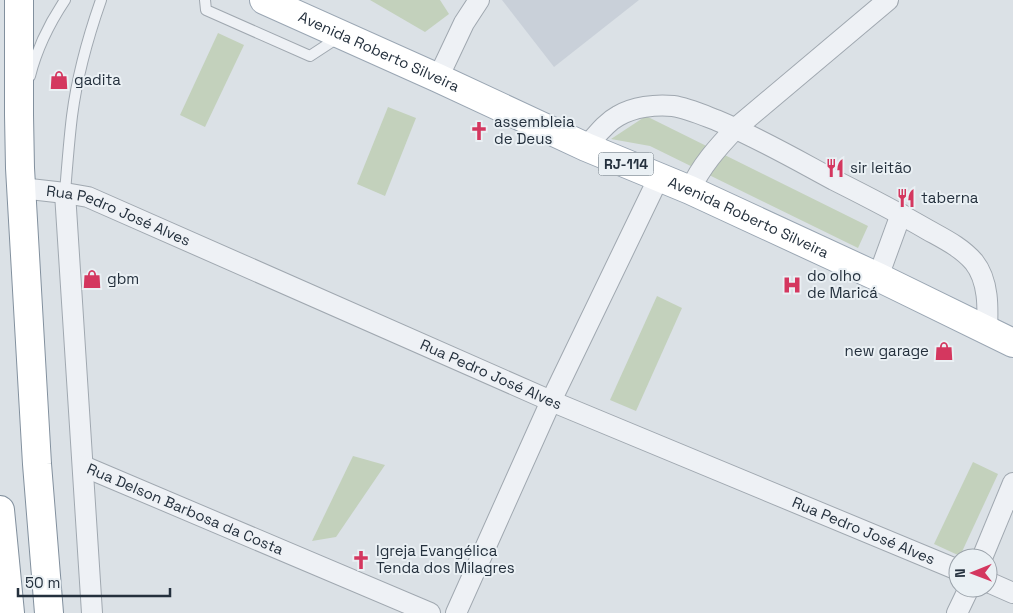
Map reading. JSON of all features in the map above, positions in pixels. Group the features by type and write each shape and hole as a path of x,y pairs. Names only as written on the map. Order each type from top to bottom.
{"main road":[{"path":"19,0 21,188 37,464 49,613"},
{"name":"Avenida Roberto Silveira","path":"264,0 586,147 690,190 878,277 1013,343"},
{"path":"0,510 10,613"}],"street":[{"path":"438,78 464,23 479,0"},
{"path":"690,190 695,178 714,150 736,128 888,0"},
{"path":"586,147 603,128 618,116 631,110 648,106 674,106 702,114 736,128 901,214 960,249 974,262 981,274 988,310 988,331"},
{"path":"456,613 551,401 659,177"},
{"name":"Rua Pedro José Alves","path":"21,188 88,197 551,401 948,566"},
{"name":"Rua Delson Barbosa da Costa","path":"65,193 83,466 430,613"},
{"path":"878,277 901,214"},
{"path":"83,466 92,613"},
{"path":"986,548 1013,483"},
{"path":"998,586 1013,593"},
{"path":"957,613 964,598"}],"lane":[{"path":"19,115 34,60 46,31 65,0"},
{"path":"65,193 72,115 84,55 100,0"},
{"path":"205,0 206,10 310,56 342,35"}],"shaded area":[{"path":"502,0 639,0 554,67"}],"green space":[{"path":"370,0 440,0 449,14 425,32"},
{"path":"218,33 244,45 205,127 180,115"},
{"path":"388,107 416,118 385,196 357,184"},
{"path":"646,116 868,226 858,248 650,146 611,139"},
{"path":"657,296 682,308 636,411 610,400"},
{"path":"353,456 385,465 336,537 312,541"},
{"path":"973,462 998,474 964,548 948,548 948,550 934,544"}],"place":[{"name":"gadita","path":"59,80"},
{"name":"assembleia de Deus","path":"479,131"},
{"name":"sir leitão","path":"835,168"},
{"name":"taberna","path":"906,198"},
{"name":"gbm","path":"92,279"},
{"name":"do olho de Maricá","path":"792,285"},
{"name":"new garage","path":"944,351"},
{"name":"Igreja Evangélica Tenda dos Milagres","path":"361,560"}]}
